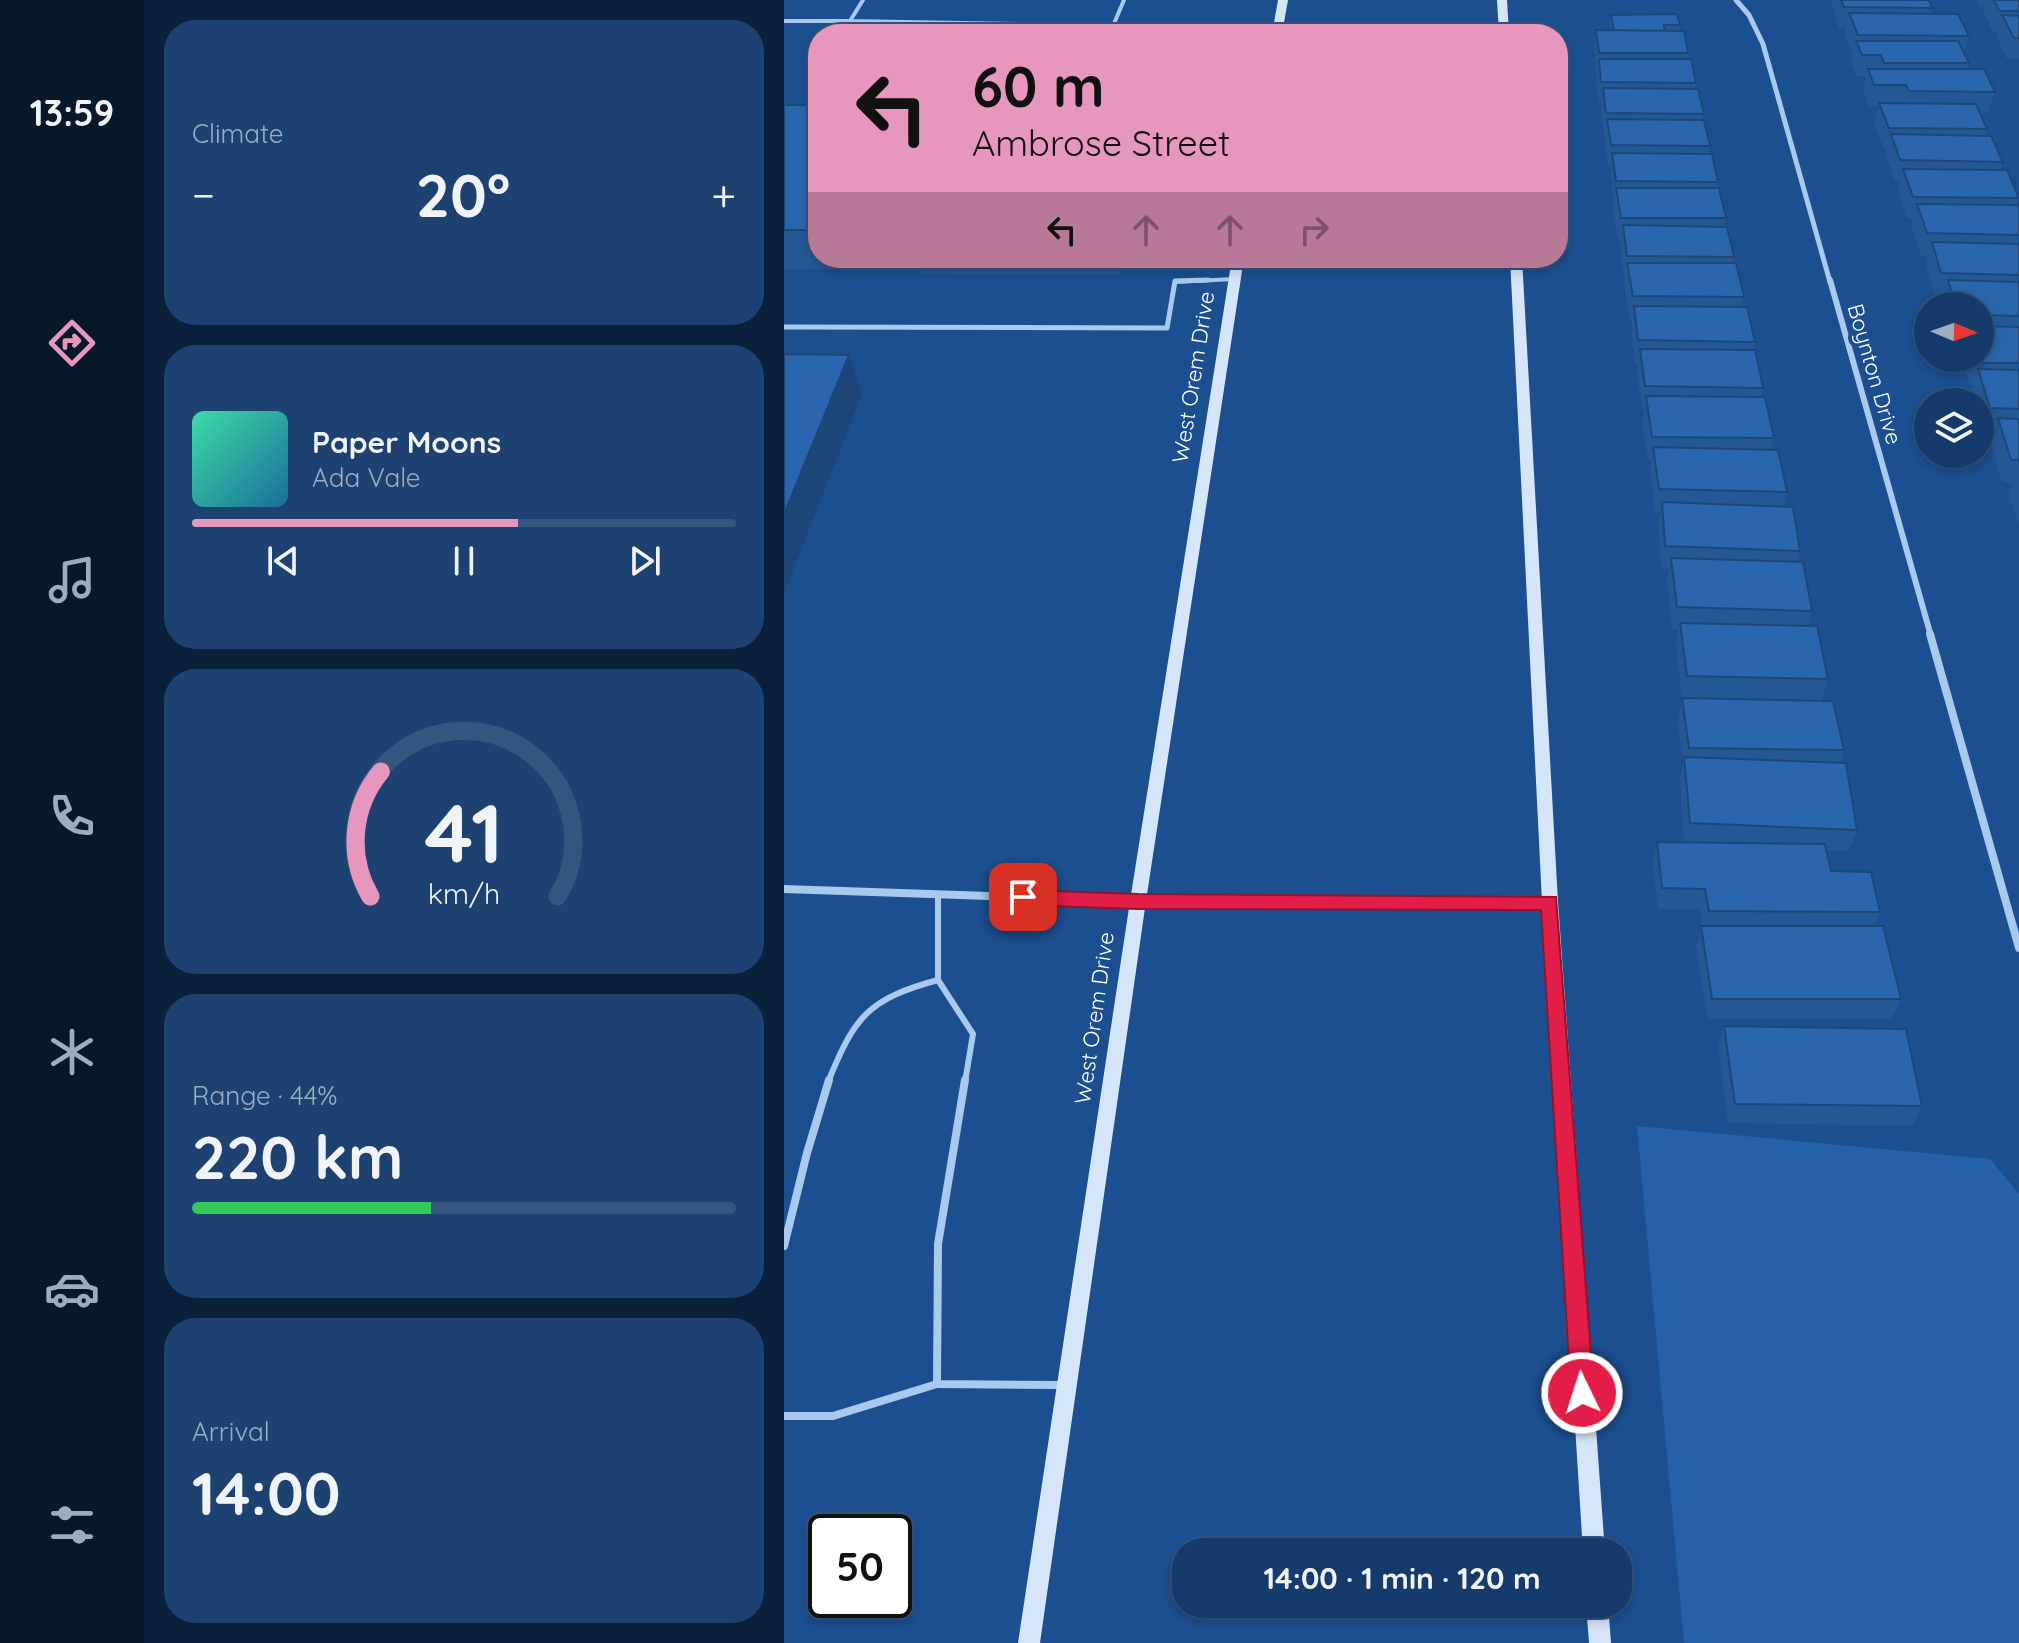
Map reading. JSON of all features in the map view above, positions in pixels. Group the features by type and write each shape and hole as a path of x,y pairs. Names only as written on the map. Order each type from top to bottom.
{"main road":[{"path":"1279,24 1283,0"},
{"path":"1502,0 1503,24"},
{"name":"West Orem Drive","path":"1029,1643 1138,901 1236,268"},
{"path":"1517,268 1550,902 1593,1538"},
{"path":"1598,1618 1600,1643"}],"street":[{"name":"Boynton Drive","path":"1736,0 1749,15 1763,44 2019,948"},
{"path":"784,889 1138,901 1550,902"}],"lane":[{"path":"850,21 863,0"},
{"path":"1114,24 1124,0"},
{"path":"784,21 1020,24"},
{"path":"784,327 1167,328 1175,281 1234,279"},
{"path":"937,1384 938,1244 973,1034 938,980 938,894"},
{"path":"784,1246 825,1091 840,1051 855,1026 874,1005 903,990 938,980"},
{"path":"784,1416 833,1416 937,1384 1067,1385"}],"shaded area":[{"path":"1637,1126 1990,1159 2019,1194 2019,1643 1684,1643"}],"building":[{"path":"1841,0 1929,0 1932,8 1844,7"},
{"path":"1994,0 2019,0 2019,11 1999,11"},
{"path":"1849,13 1958,14 1969,36 1858,35"},
{"path":"1677,14 1680,25 1664,25 1665,31 1614,31 1611,15"},
{"path":"2002,15 2019,16 2019,38 2014,38"},
{"path":"1596,30 1684,31 1688,53 1599,53"},
{"path":"1856,41 1958,41 1969,63 1884,63 1881,55 1862,55"},
{"path":"1599,59 1691,59 1696,83 1601,82"},
{"path":"1868,69 1984,69 1995,92 1909,91 1906,85 1874,85"},
{"path":"1603,88 1698,89 1704,114 1606,113"},
{"path":"1879,103 1976,104 1987,129 1889,128"},
{"path":"784,105 808,105 808,230 784,230"},
{"path":"1607,119 1704,120 1710,146 1611,145"},
{"path":"1891,134 1991,136 2003,162 1900,160"},
{"path":"1612,153 1712,154 1718,182 1616,181"},
{"path":"1903,169 2007,170 2019,198 1913,197"},
{"path":"1616,188 1719,188 1726,218 1621,218"},
{"path":"1917,204 2019,205 2019,235 1927,233"},
{"path":"1623,225 1727,227 1734,257 1627,256"},
{"path":"1932,242 2019,244 2019,275 1941,273"},
{"path":"1627,263 1736,263 1744,297 1633,296"},
{"path":"1948,280 2019,282 2019,316 1994,315 1994,292 1952,292"},
{"path":"1634,306 1747,307 1755,342 1638,340"},
{"path":"1994,326 2019,327 2019,363 1994,363"},
{"path":"1640,349 1755,350 1763,388 1645,386"},
{"path":"784,354 849,355 784,514"},
{"path":"2019,370 2019,409 1994,408 1994,388 1984,388 1979,372"},
{"path":"1646,396 1765,397 1774,438 1652,437"},
{"path":"1998,418 2019,419 2019,460 2011,460"},
{"path":"1653,447 1778,450 1787,492 1659,489"},
{"path":"1662,502 1793,507 1800,551 1665,546"},
{"path":"1671,558 1803,562 1812,611 1677,607"},
{"path":"1680,623 1817,626 1828,679 1687,676"},
{"path":"1682,698 1833,701 1844,750 1689,748"},
{"path":"1684,757 1846,763 1857,830 1690,823"},
{"path":"1657,842 1825,844 1831,871 1871,872 1880,912 1709,911 1705,889 1662,888"},
{"path":"1701,926 1883,926 1901,999 1712,999"},
{"path":"1724,1026 1906,1029 1922,1106 1735,1104"}],"route":[{"path":"1023,897 1138,901 1550,902 1582,1393"}]}
